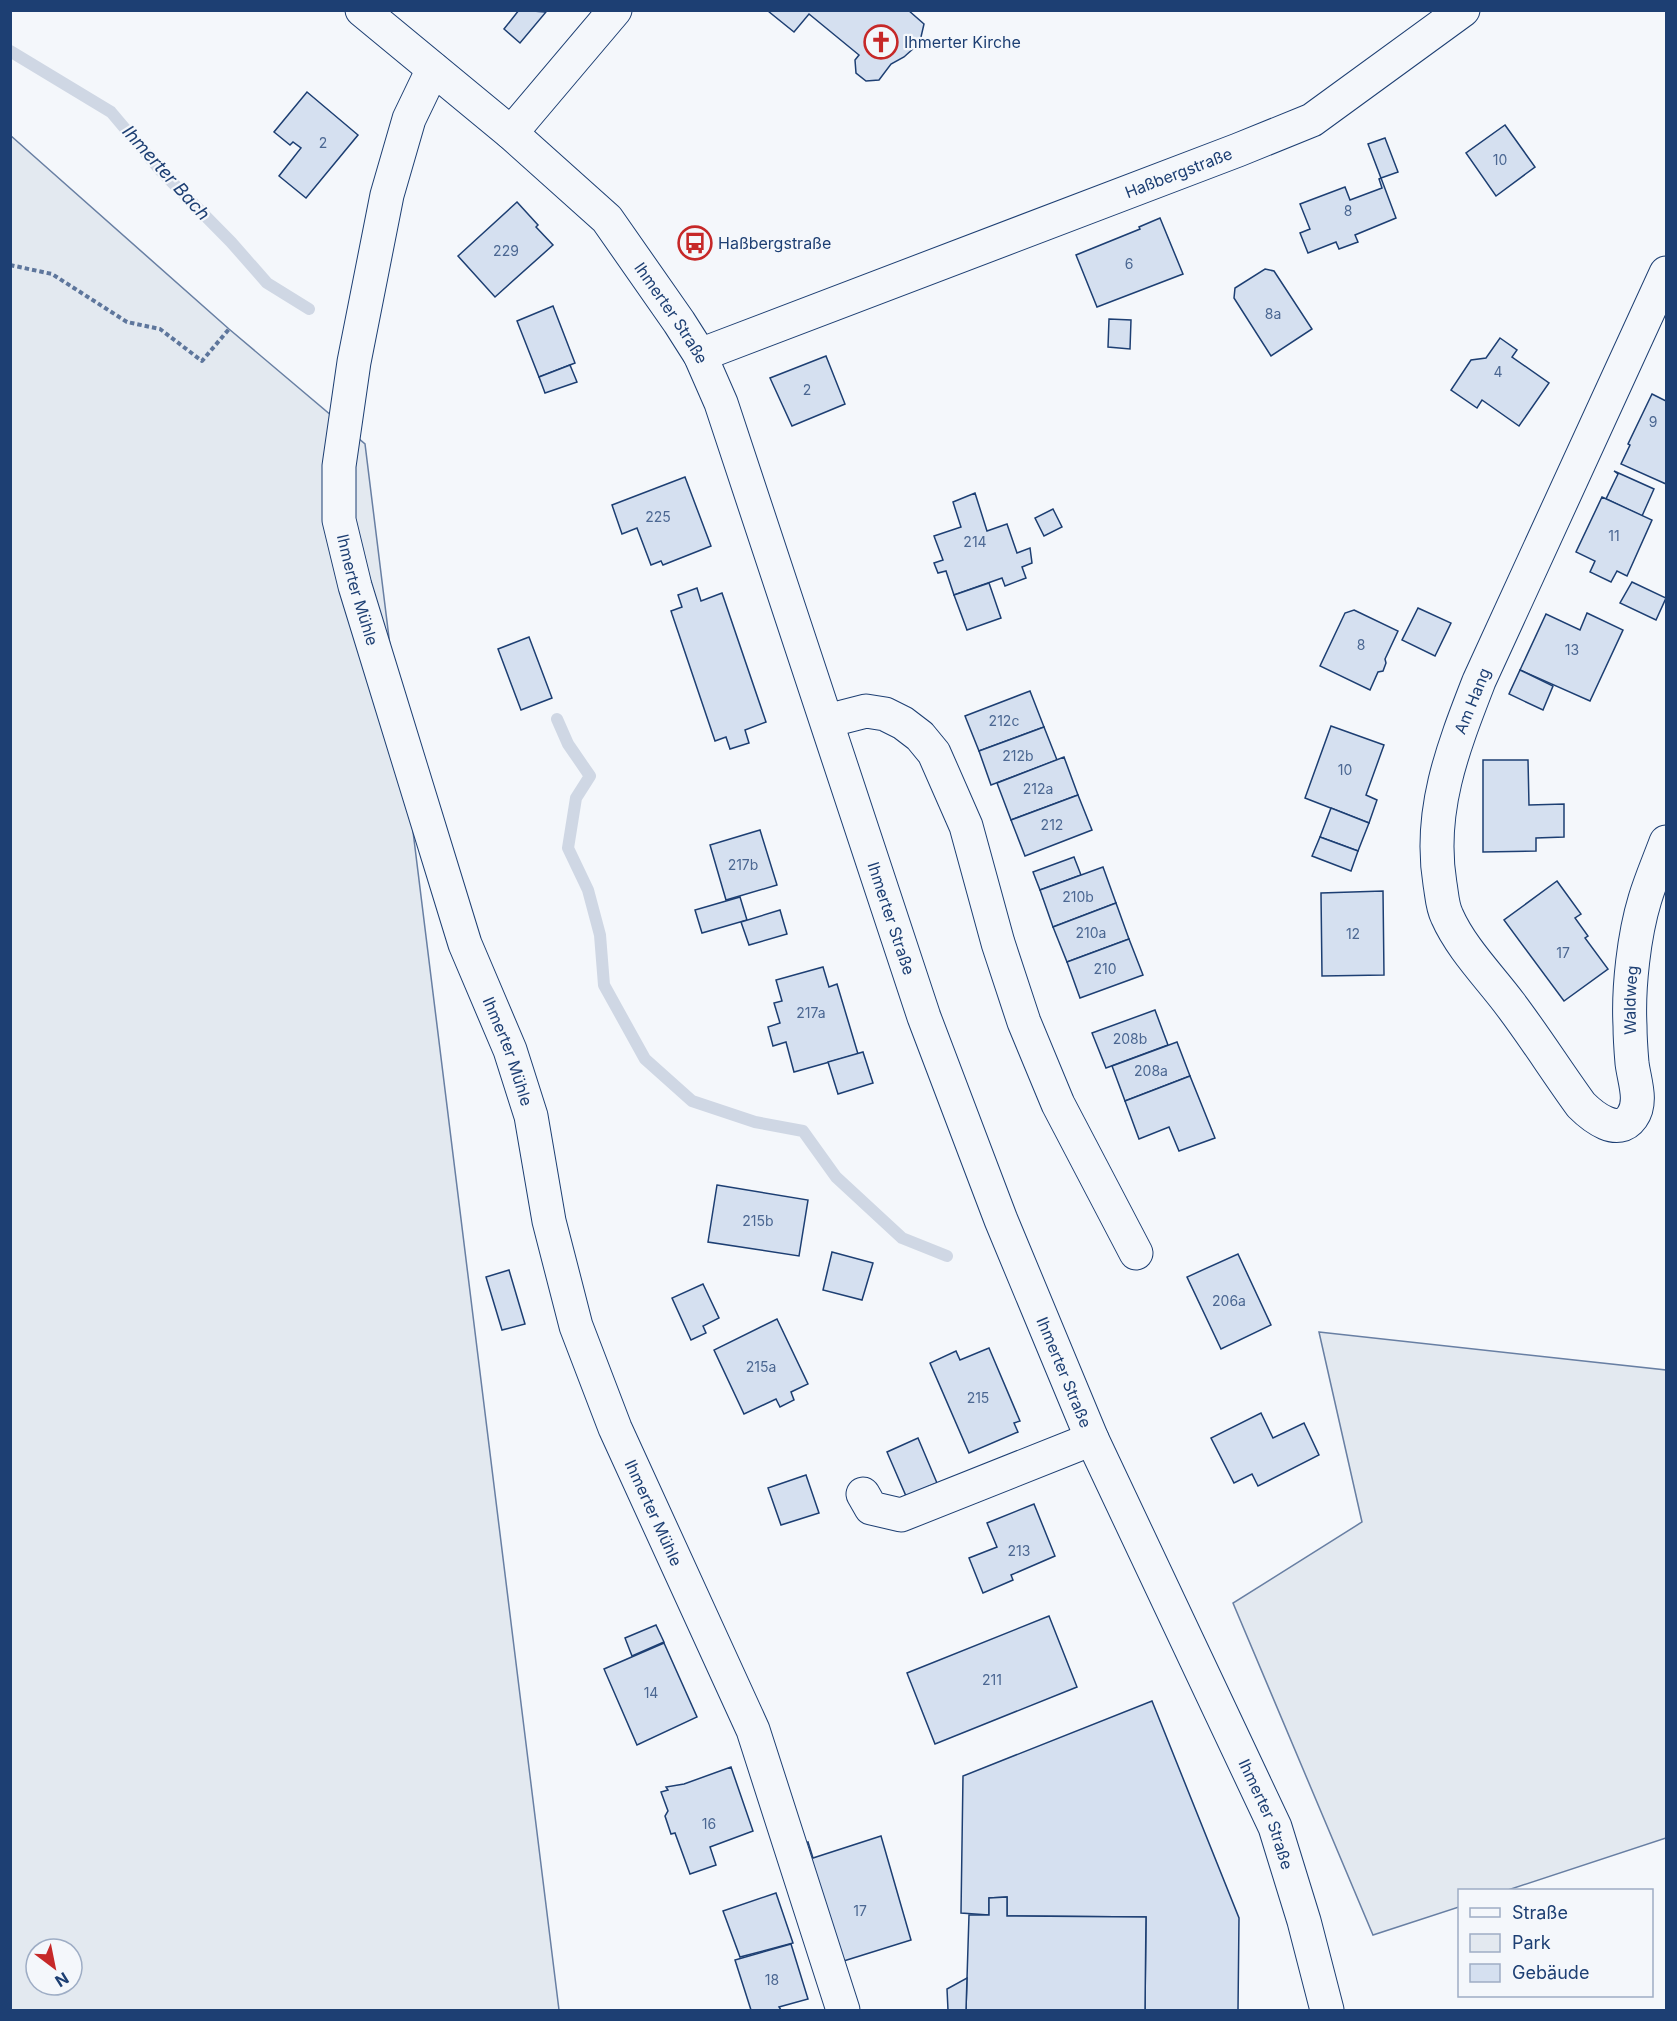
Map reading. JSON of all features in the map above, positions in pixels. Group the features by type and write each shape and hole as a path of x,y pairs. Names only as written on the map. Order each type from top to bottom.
{"street":[{"name":"Ihmerter Straße","path":"362,10 511,133 608,219 700,355 721,403 924,1017 1000,1220 1092,1439 1275,1827 1304,1920 1327,2010"},
{"path":"511,133 615,10"},
{"name":"Haßbergstraße","path":"700,355 1312,120 1463,10"},
{"name":"Ihmerter Mühle","path":"433,69 409,119 387,195 354,362 339,466 339,520 355,586 465,944 510,1050 531,1116 549,1221 576,1326 615,1428 753,1730 843,2010"},
{"name":"Am Hang","path":"1594,1117 1581,1105 1511,1005 1470,953 1447,917 1437,866 1437,831 1444,780 1455,743 1479,681 1666,273"},
{"path":"827,721 866,711 885,714 903,723 920,736 934,753 966,826 998,943 1024,1022 1059,1104 1136,1253"},
{"name":"Waldweg","path":"1594,1117 1604,1122 1620,1125 1629,1121 1636,1110 1638,1101 1632,1064 1629,1006 1638,933 1645,899 1666,842"},
{"path":"863,1494 871,1508 901,1515 1092,1439"}],"path":[{"path":"10,265 52,274 127,322 160,329 202,361 229,329"}],"green space":[{"path":"10,135 229,329 365,444 559,2010 11,2010"},
{"path":"1319,1332 1666,1370 1666,1838 1511,1889 1458,1889 1458,1907 1373,1935 1233,1603 1362,1522"}],"building":[{"path":"519,10 546,12 520,43 504,29"},
{"name":"Ihmerter Kirche","path":"908,10 924,24 921,37 915,47 904,57 891,64 879,80 866,81 856,73 855,60 859,55 809,14 794,32 768,11"},
{"path":"307,92 358,135 306,198 279,176 301,148 293,142 290,145 274,132"},
{"path":"1505,125 1535,167 1496,196 1466,153"},
{"path":"1385,138 1398,172 1381,178 1368,144"},
{"path":"1381,178 1396,218 1355,235 1358,242 1339,249 1336,242 1308,253 1300,233 1310,229 1300,204 1345,187 1350,200 1382,188 1379,179"},
{"path":"517,202 553,245 495,297 458,256"},
{"path":"1160,218 1183,274 1097,307 1076,255 1140,229 1139,227"},
{"path":"1265,269 1274,271 1312,329 1271,356 1234,298 1235,288"},
{"path":"553,306 575,363 539,377 517,321"},
{"path":"1109,319 1131,320 1130,349 1108,347"},
{"path":"1500,338 1517,350 1512,357 1549,383 1519,426 1482,400 1477,408 1451,390 1471,360 1486,358"},
{"path":"826,356 845,404 792,426 770,378"},
{"path":"570,365 577,382 545,393 539,377"},
{"path":"1652,394 1666,401 1666,484 1621,464"},
{"path":"1614,471 1654,489 1642,516 1606,499 1618,474"},
{"path":"685,477 711,546 663,565 661,561 651,565 637,528 622,534 612,505"},
{"path":"975,493 987,531 1007,524 1017,553 1030,548 1032,563 1022,567 1026,578 1005,586 1002,578 954,595 946,571 938,573 934,563 943,560 934,536 961,527 953,502"},
{"path":"1602,497 1652,520 1627,576 1617,571 1611,582 1590,572 1595,561 1576,552"},
{"path":"1053,509 1062,527 1044,536 1035,518"},
{"path":"1632,582 1666,598 1656,620 1620,603"},
{"path":"989,583 1001,618 967,630 954,595"},
{"path":"697,588 701,601 722,593 766,722 745,730 749,743 730,749 726,737 715,741 671,611 682,607 678,595"},
{"path":"1418,608 1451,623 1435,656 1402,640"},
{"path":"1354,610 1398,631 1385,659 1383,671 1378,672 1370,690 1320,666 1345,613"},
{"path":"1587,613 1623,630 1590,701 1520,670 1546,614 1580,630"},
{"path":"529,637 552,698 521,710 498,649"},
{"path":"1520,670 1553,686 1543,710 1509,694"},
{"path":"1030,691 1044,727 979,751 965,716"},
{"path":"1331,726 1384,745 1366,795 1377,800 1369,823 1305,798"},
{"path":"1044,727 1057,760 991,785 979,751"},
{"path":"1064,757 1078,795 1011,820 997,783"},
{"path":"1483,760 1528,760 1529,805 1564,804 1564,837 1536,838 1536,851 1483,852"},
{"path":"1078,795 1092,830 1025,856 1011,820"},
{"path":"1331,808 1369,823 1358,851 1320,837"},
{"path":"760,830 777,885 726,900 710,845"},
{"path":"1320,837 1358,851 1351,871 1312,856"},
{"path":"1074,857 1081,875 1040,890 1033,872"},
{"path":"1103,867 1116,903 1053,927 1040,890"},
{"path":"1557,881 1581,914 1575,918 1588,936 1585,938 1608,969 1564,1001 1504,920"},
{"path":"1383,891 1384,975 1322,976 1321,893"},
{"path":"740,897 747,920 702,933 695,910"},
{"path":"1116,903 1129,939 1067,962 1053,927"},
{"path":"780,910 787,934 749,945 741,922"},
{"path":"1129,939 1143,975 1080,998 1067,962"},
{"path":"823,967 829,987 837,984 858,1054 794,1072 786,1042 773,1046 768,1027 780,1023 774,1003 782,1001 776,980"},
{"path":"1155,1010 1168,1045 1106,1068 1092,1033"},
{"path":"1177,1042 1190,1076 1125,1101 1112,1066"},
{"path":"863,1052 873,1083 838,1094 828,1062"},
{"path":"1190,1076 1215,1138 1179,1151 1169,1127 1139,1139 1125,1101"},
{"path":"717,1185 808,1200 799,1256 708,1242"},
{"path":"832,1252 873,1263 862,1300 823,1290"},
{"path":"1238,1254 1271,1325 1221,1349 1187,1277"},
{"path":"509,1270 525,1324 502,1330 486,1277"},
{"path":"703,1284 719,1318 703,1326 706,1333 691,1340 672,1298"},
{"path":"777,1319 808,1384 791,1392 794,1400 780,1407 776,1399 744,1414 714,1350"},
{"path":"989,1348 1020,1421 1014,1423 1018,1432 969,1453 930,1363 956,1351 960,1360"},
{"path":"1261,1413 1273,1438 1304,1423 1319,1455 1258,1486 1252,1474 1234,1483 1211,1438"},
{"path":"918,1438 937,1483 906,1496 887,1452"},
{"path":"806,1475 819,1513 781,1525 768,1488"},
{"path":"1034,1504 1055,1556 1011,1575 1013,1580 983,1593 969,1558 997,1547 987,1523"},
{"path":"1049,1616 1077,1687 935,1744 907,1673"},
{"path":"656,1625 664,1642 632,1656 625,1638"},
{"path":"664,1643 697,1717 637,1745 604,1669"},
{"path":"1152,1701 1239,1918 1238,2010 1145,2010 1146,1917 1007,1916 1007,1897 989,1898 989,1915 961,1913 963,1776"},
{"path":"731,1767 753,1831 710,1847 716,1865 690,1874 675,1833 671,1834 665,1816 668,1811 661,1792 668,1790 666,1787 684,1784"},
{"path":"881,1836 911,1940 834,1964 799,1845 808,1842 813,1858"},
{"path":"776,1893 793,1943 740,1957 723,1911"},
{"path":"1007,1897 1007,1916 1146,1917 1145,2010 966,2010 969,1915 989,1915 989,1898"},
{"path":"791,1944 808,1999 779,2007 781,2010 751,2010 735,1960"},
{"path":"967,1978 966,2010 948,2010 947,1989"}],"waterway":[{"name":"Ihmerter Bach","path":"10,51 111,112 160,170 231,242 267,283 309,309"},
{"name":"Ihmerter Bach","path":"557,719 568,744 590,776 576,798 568,848 588,890 600,935 604,985 645,1059 692,1101 755,1122 803,1131 836,1177 902,1238 947,1256"}],"place":[{"name":"Ihmerter Kirche","path":"881,42"},
{"name":"Haßbergstraße","path":"695,243"}]}
